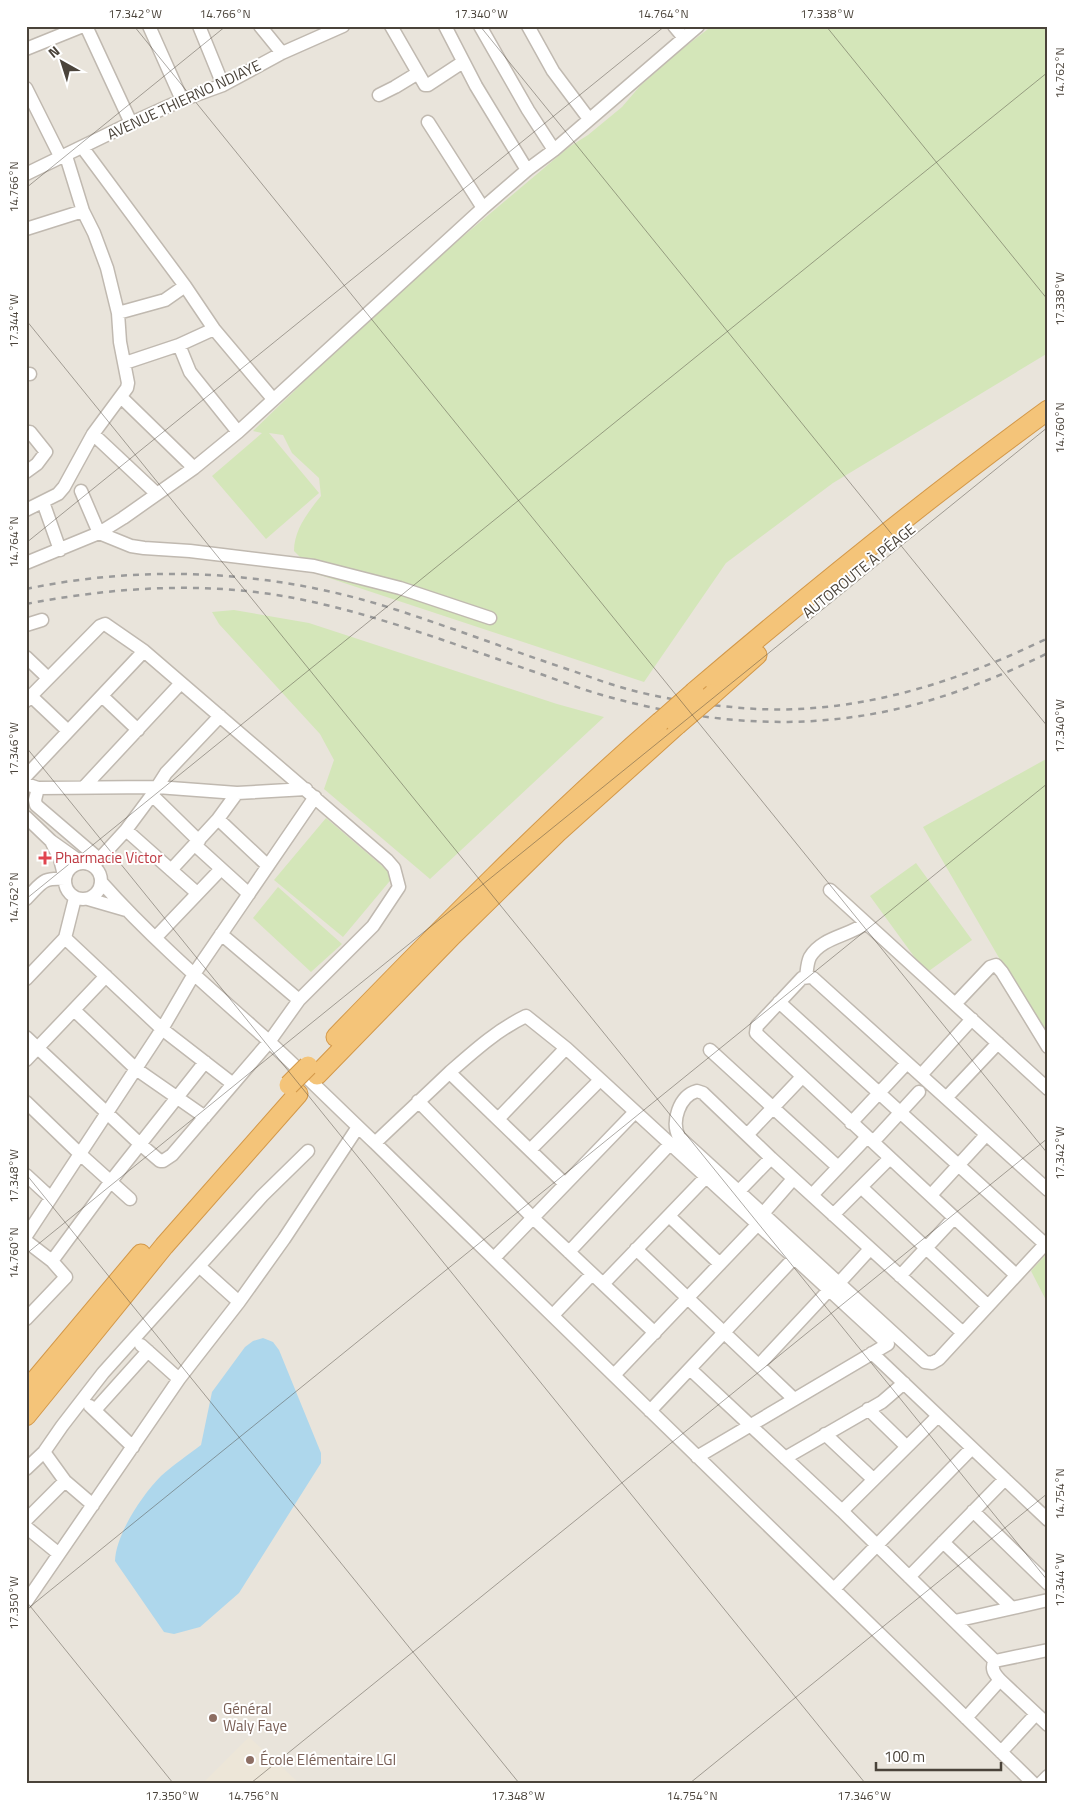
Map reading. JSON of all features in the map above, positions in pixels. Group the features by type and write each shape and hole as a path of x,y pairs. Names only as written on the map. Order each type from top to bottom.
{"highway":[{"path":"26,1391 156,1236 490,879 606,769 668,724 694,692 868,547 984,456 1048,410"},
{"name":"AUTOROUTE À PÉAGE","path":"668,724 713,694 795,622 868,562 990,467 1048,425"},
{"path":"26,1416 293,1090"}],"street":[{"path":"26,49 84,26 131,123"},
{"path":"149,26 182,100"},
{"path":"199,26 223,84"},
{"path":"260,26 282,53"},
{"name":"AVENUE THIERNO NDIAYE","path":"26,174 131,123 223,84 319,31 343,26"},
{"path":"391,26 425,85 428,85 463,62"},
{"path":"445,26 463,62 527,170"},
{"path":"480,26 528,110 554,150"},
{"path":"528,26 553,71 589,119"},
{"path":"674,26 684,38"},
{"path":"26,563 99,533 194,468 238,432 483,208 527,170 554,150 698,26"},
{"path":"378,95 418,73"},
{"path":"26,88 64,157 83,211 94,233 107,268 118,313 120,342 128,383 121,397 93,434 64,487 58,494 26,510"},
{"path":"428,122 483,208"},
{"path":"82,147 185,286 214,329 273,399"},
{"path":"26,229 83,211"},
{"path":"118,313 165,300 185,286"},
{"path":"125,363 179,345 214,329"},
{"path":"179,345 190,372 238,432"},
{"path":"121,397 194,468"},
{"path":"26,432 30,432 46,452 26,472"},
{"path":"93,434 157,494"},
{"path":"81,491 99,533 131,546 190,550 314,566 400,588 490,618"},
{"path":"43,502 60,550"},
{"path":"26,625 42,620"},
{"path":"26,1037 140,1144 160,1161 163,1161 172,1155 269,1042 299,1000 373,926 397,893 399,887 394,868 387,860 144,651 105,624 100,626 29,699 68,731"},
{"path":"26,776 144,651"},
{"path":"26,657 48,678"},
{"path":"84,787 181,683"},
{"path":"102,696 138,730"},
{"path":"65,879 72,867 91,863 126,830 166,773 220,716"},
{"path":"310,793 155,791 32,786 36,805 99,872 102,884 126,910 375,1143 1033,1783"},
{"path":"155,791 197,843 221,869 249,894"},
{"path":"171,870 218,819 237,793"},
{"path":"26,1236 162,1029 194,974 268,866 310,793"},
{"path":"26,817 51,841 91,863"},
{"path":"218,819 268,866"},
{"path":"126,830 197,894"},
{"path":"51,841 60,859 68,892 75,898 88,899 126,910"},
{"path":"156,937 221,869"},
{"path":"26,899 45,880 50,878 65,879"},
{"path":"88,899 96,895 102,884"},
{"path":"830,890 1048,1089"},
{"path":"28,974 65,938 75,898"},
{"path":"806,977 810,958 826,942 856,930 866,923"},
{"path":"221,934 299,1000"},
{"path":"65,938 162,1029 233,1084"},
{"path":"956,1004 990,967 996,965 1048,1047"},
{"path":"26,1060 106,976"},
{"path":"1016,1275 756,1033 757,1026 799,981 806,977 813,978 1048,1190"},
{"path":"375,1143 418,1101 496,1033 526,1016 566,1048 706,1177 759,1220 834,1286 925,1362 935,1362 1046,1243 779,1002"},
{"path":"74,1010 136,1069 205,1117"},
{"path":"921,1075 972,1019"},
{"path":"946,1098 998,1043"},
{"path":"498,1119 566,1048"},
{"path":"710,1050 838,1167"},
{"path":"52,1261 111,1181 205,1062"},
{"path":"852,1123 907,1063"},
{"path":"450,1073 565,1184"},
{"path":"747,1135 802,1077"},
{"path":"530,1150 600,1080"},
{"path":"698,1457 888,1344 834,1286 794,1258 759,1220 739,1191 679,1138 675,1127 677,1112 689,1094 693,1092 700,1091 963,1333"},
{"path":"812,1195 838,1167 901,1112 920,1092"},
{"path":"418,1101 533,1218 654,1333"},
{"path":"26,1102 130,1199"},
{"path":"494,1258 635,1112"},
{"path":"26,1602 180,1379 239,1302 358,1127"},
{"path":"930,1195 986,1135"},
{"path":"569,1252 670,1144"},
{"path":"26,1470 44,1452 82,1399 134,1338 262,1196 308,1151"},
{"path":"739,1191 771,1158"},
{"path":"833,1215 890,1158"},
{"path":"602,1284 706,1177"},
{"path":"614,1375 720,1264 793,1178"},
{"path":"29,1182 51,1198"},
{"path":"861,1186 988,1306"},
{"path":"669,1216 720,1264"},
{"path":"900,1276 954,1218"},
{"path":"26,1240 52,1261 64,1275 65,1279 26,1319"},
{"path":"636,1249 794,1399"},
{"path":"759,1365 870,1249"},
{"path":"650,1411 794,1258"},
{"path":"199,1266 239,1302"},
{"path":"553,1315 592,1274"},
{"path":"134,1338 180,1379"},
{"path":"94,1410 148,1351"},
{"path":"872,1353 1048,1520"},
{"path":"690,1369 842,1511 995,1661"},
{"path":"785,1458 868,1410 887,1398 904,1383"},
{"path":"82,1399 133,1447"},
{"path":"868,1410 906,1446"},
{"path":"842,1511 938,1416"},
{"path":"826,1434 873,1480"},
{"path":"834,1589 972,1448"},
{"path":"44,1452 65,1481 92,1505"},
{"path":"909,1577 1005,1479"},
{"path":"26,1520 65,1481"},
{"path":"973,1511 1048,1584"},
{"path":"26,1527 58,1554"},
{"path":"943,1542 1011,1607"},
{"path":"955,1621 1048,1600"},
{"path":"995,1661 1048,1650"},
{"path":"995,1661 993,1670 1000,1680 1048,1725"},
{"path":"966,1718 1000,1680"},
{"path":"1001,1752 1036,1714"},
{"path":"1041,1783 1048,1776"}],"shaded area":[{"path":"26,26 1048,26 1048,1783 26,1783"},
{"name":"École Elémentaire LGI","path":"249,1737 299,1783 203,1783"}],"green space":[{"path":"712,26 1048,26 1048,353 833,483 726,563 644,682 317,574 294,551 299,529 321,496 319,478 292,453 283,435 269,433 319,493 266,539 212,476 262,433 253,431 376,312 569,147 588,135 622,107 640,86 682,49"},
{"path":"234,610 309,623 557,704 604,717 430,879 324,789 334,760 320,734 219,624 212,612"},
{"path":"1048,758 1048,1042 923,827"},
{"path":"326,818 394,876 343,937 274,880"},
{"path":"916,863 972,940 926,973 870,896"},
{"path":"278,887 342,944 311,972 253,918"},
{"path":"1048,1252 1048,1304 1031,1271"}],"water":[{"path":"263,1338 273,1342 279,1350 321,1453 321,1463 239,1593 200,1627 174,1634 164,1632 115,1561 116,1550 131,1516 154,1484 170,1468 201,1445 212,1392 245,1347 253,1341"}],"railway":[{"path":"26,589 72,581 119,576 166,574 260,579 352,597 397,610 627,689 693,702 732,707 773,709 814,708 894,695 973,671 1048,638"},
{"path":"26,604 59,598 160,588 227,589 294,598 385,621 602,695 664,710 726,719 758,721 790,722 853,717 904,707 953,693 1048,653"}],"place":[{"name":"Pharmacie Victor","path":"45,858"},
{"name":"Général Waly Faye","path":"213,1718"},
{"name":"École Elémentaire LGI","path":"250,1760"}]}
